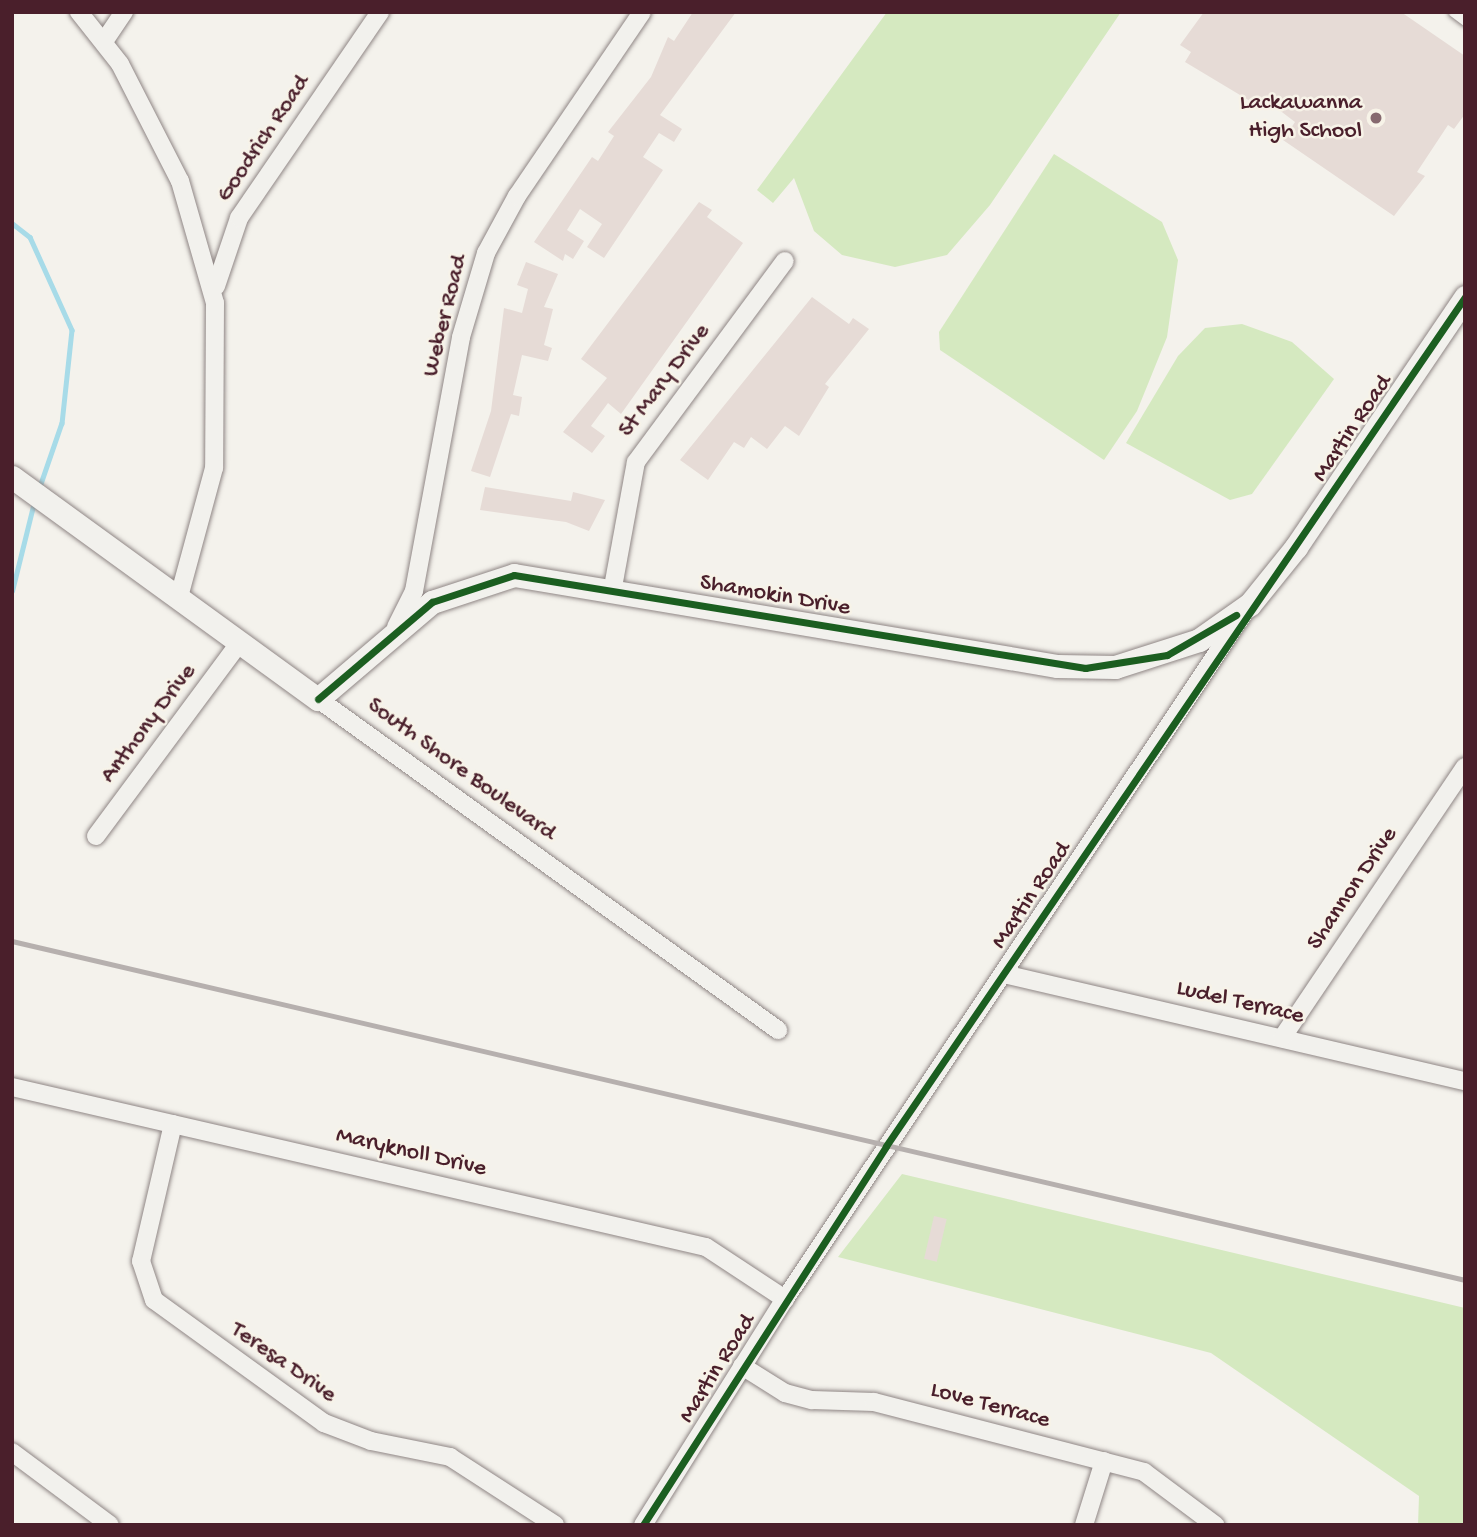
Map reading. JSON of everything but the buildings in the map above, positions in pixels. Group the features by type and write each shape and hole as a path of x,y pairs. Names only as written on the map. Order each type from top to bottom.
{"street":[{"path":"79,12 105,40 180,181 215,303 215,468 179,597"},
{"path":"105,40 124,12"},
{"name":"Goodrich Road","path":"215,303 223,254 239,218 380,12"},
{"name":"Weber Road","path":"396,627 414,591 461,337 486,253 517,196 642,12"},
{"name":"St Mary Drive","path":"613,587 636,462 785,261"},
{"name":"Martin Road","path":"643,1525 785,1299 1250,604 1296,547 1465,297"},
{"name":"South Shore Boulevard","path":"12,477 778,1030"},
{"name":"Shamokin Drive","path":"318,699 396,627 432,602 488,579 541,575 1085,668 1167,655 1250,604"},
{"name":"Anthony Drive","path":"96,836 240,642"},
{"name":"Shannon Drive","path":"1282,1038 1465,766"},
{"name":"Ludel Terrace","path":"1003,974 1465,1081"},
{"name":"Maryknoll Drive","path":"12,1087 706,1247 785,1299"},
{"name":"Teresa Drive","path":"173,1124 141,1261 154,1300 324,1423 370,1441 450,1457 555,1525"},
{"name":"Love Terrace","path":"742,1366 785,1393 812,1400 874,1402 1144,1472 1214,1525"},
{"path":"12,1452 110,1525"},
{"path":"1084,1525 1104,1461"}],"lane":[{"path":"1453,12 1465,21"}],"green space":[{"path":"887,12 1121,12 990,205 947,255 895,267 842,255 814,231 794,178 773,203 757,190"},
{"path":"1054,154 1162,222 1178,260 1167,337 1137,411 1104,460 940,350 939,332"},
{"path":"1242,324 1292,342 1334,379 1252,494 1230,500 1126,443 1178,356 1205,328"},
{"path":"902,1174 1465,1308 1465,1525 1418,1525 1419,1496 1211,1353 838,1257"}],"waterway":[{"path":"12,223 30,237 72,330 62,423 40,487"},
{"path":"12,591 34,502"}],"railway":[{"path":"12,941 1465,1280"}],"cycle path":[{"path":"643,1525 886,1146 1465,297"},
{"path":"318,699 432,602 514,575 1085,668 1167,655 1236,615"}],"place":[{"name":"Lackawanna High School","path":"1376,118"}]}
